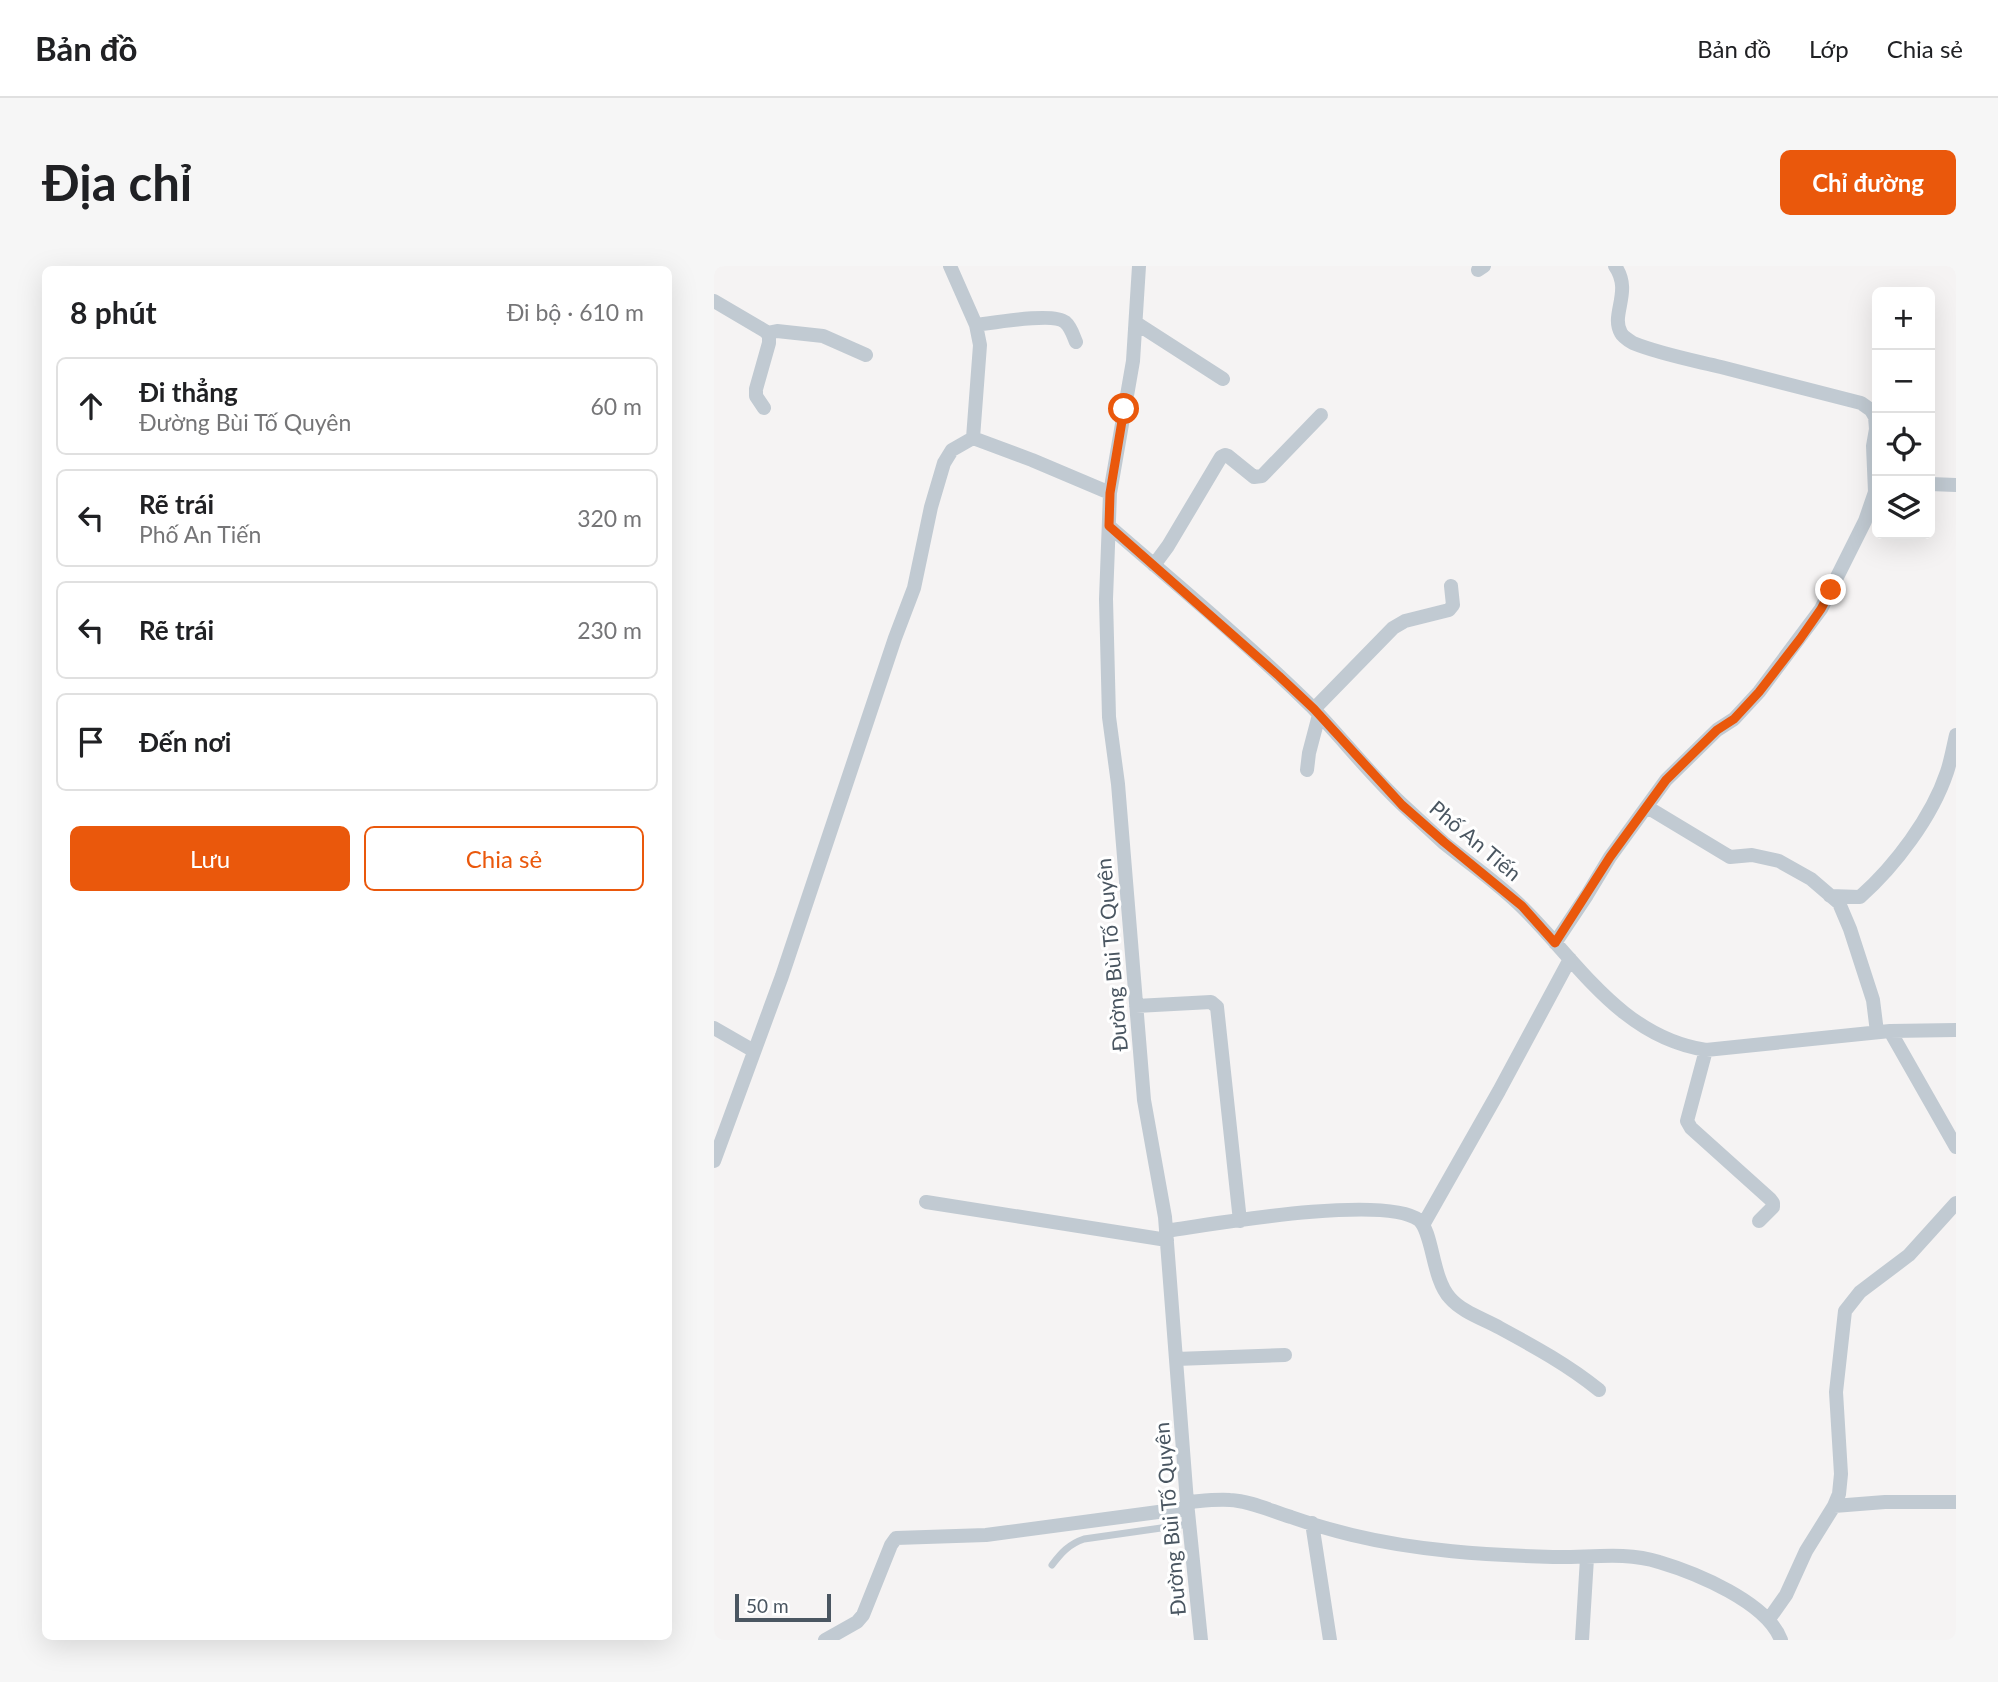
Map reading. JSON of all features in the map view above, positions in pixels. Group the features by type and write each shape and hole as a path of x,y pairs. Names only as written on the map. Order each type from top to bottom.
{"street":[{"path":"950,266 976,326 980,345 973,438"},
{"name":"Đường Bùi Tố Quyên","path":"1139,266 1133,361 1110,493 1106,599 1109,717 1118,784 1144,1100 1167,1236 1187,1505 1201,1640"},
{"path":"1615,266 1622,279 1623,293 1618,320 1619,331 1625,338 1681,357 1861,403 1871,410 1875,417 1873,446 1876,476"},
{"path":"714,300 768,334"},
{"path":"976,326 1035,318 1058,318 1070,328 1076,342"},
{"path":"1136,323 1223,379"},
{"path":"768,334 777,331 823,336 866,355"},
{"path":"764,408 756,396 756,389 769,343 768,334"},
{"path":"1154,565 1221,457 1228,456 1254,477 1262,476 1321,415"},
{"path":"973,438 1110,493"},
{"path":"714,1161 782,976 894,638 914,588 931,507 944,463 952,450 973,438"},
{"path":"1935,484 1956,485"},
{"path":"1555,943 1610,857 1666,780 1717,730 1734,719 1759,692 1821,609 1865,521 1872,501"},
{"name":"Phố An Tiến","path":"1109,526 1279,676 1402,805 1522,906 1586,978 1635,1021 1657,1036 1677,1044 1706,1050 1884,1031 1956,1030"},
{"path":"1307,770 1316,712 1393,628 1405,621 1449,610 1453,606 1451,586"},
{"path":"1830,896 1860,897 1880,880 1930,809 1947,771 1956,735"},
{"path":"1647,807 1730,857 1752,855 1779,861 1811,880 1839,903 1884,1031 1956,1147"},
{"path":"1423,1225 1570,959"},
{"path":"1136,1006 1211,1002 1217,1007 1240,1220"},
{"path":"714,1028 754,1051"},
{"path":"1706,1050 1687,1121 1691,1128 1770,1199 1773,1207 1759,1221"},
{"path":"926,1202 1167,1236 1240,1220 1329,1210 1379,1210 1405,1214 1418,1220 1426,1229 1438,1277 1450,1298 1464,1309 1557,1359 1599,1390"},
{"path":"1769,1619 1786,1595 1806,1551 1839,1494 1841,1474 1836,1392 1845,1311 1860,1292 1909,1255 1956,1203"},
{"path":"1176,1359 1286,1355"},
{"path":"825,1640 857,1622 863,1615 896,1538 986,1535 1229,1500 1254,1504 1312,1524 1398,1545 1475,1554 1587,1558 1630,1556 1658,1561 1736,1594 1769,1619 1781,1640"},
{"path":"1834,1506 1885,1502 1956,1502"},
{"path":"1312,1524 1329,1640"},
{"path":"1581,1640 1587,1558"}],"lane":[{"path":"1052,1565 1065,1549 1084,1539 1189,1524"}],"route":[{"path":"1124,409 1110,493 1109,526 1279,676 1314,709 1402,805 1522,906 1555,943 1610,857 1666,780 1717,730 1734,719 1759,692 1800,639 1831,590"}]}
